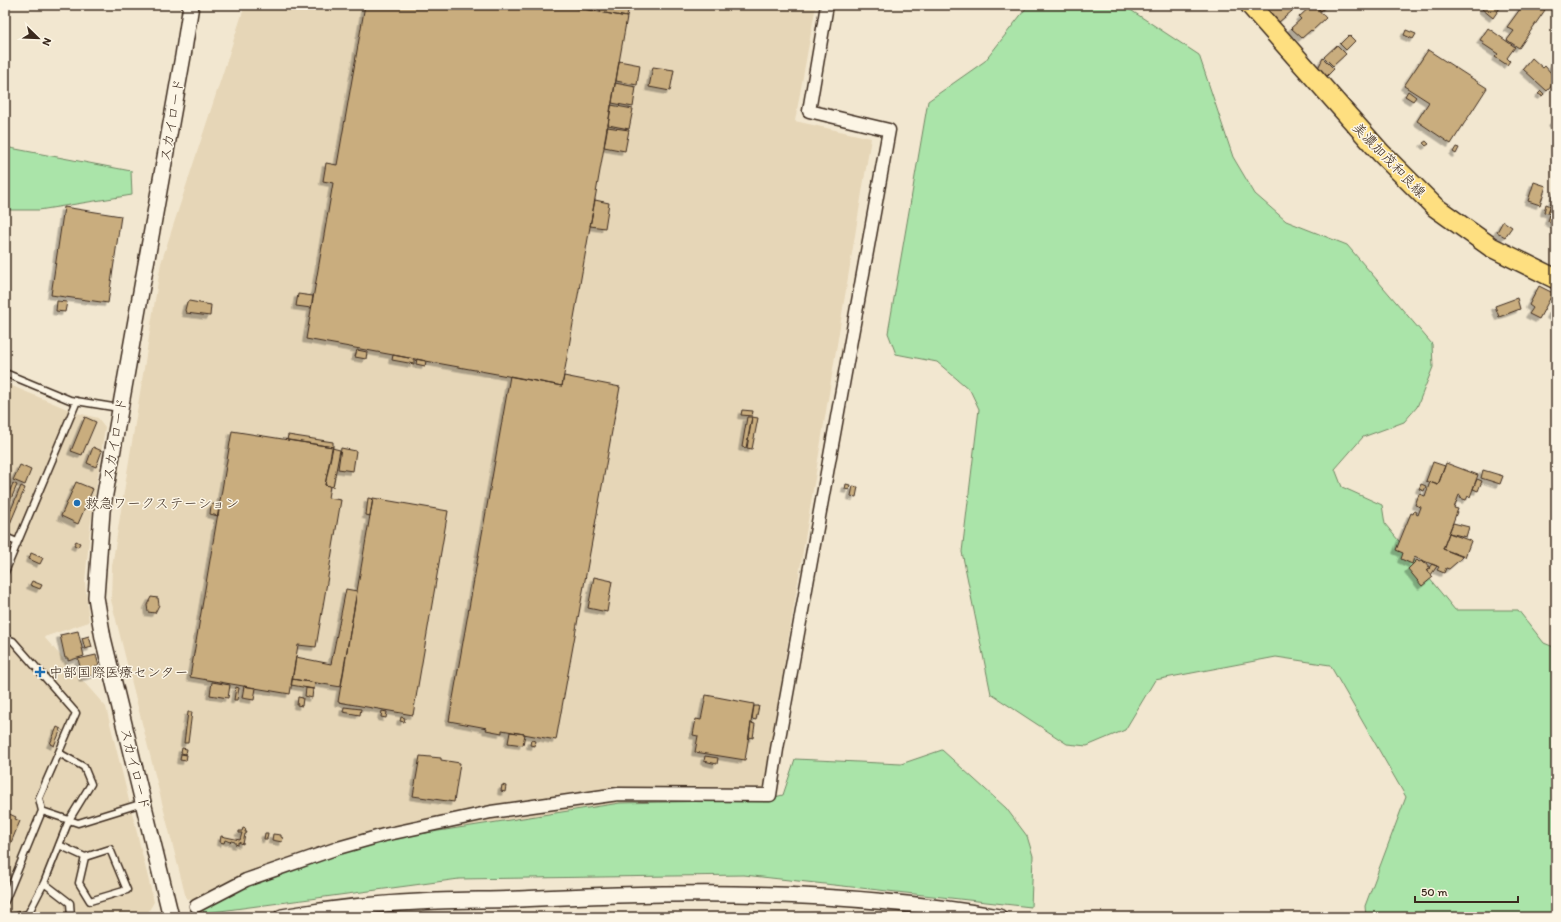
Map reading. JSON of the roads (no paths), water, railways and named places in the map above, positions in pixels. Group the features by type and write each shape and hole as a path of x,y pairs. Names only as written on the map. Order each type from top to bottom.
{"main road":[{"name":"美濃加茂和良線","path":"1250,5 1381,153 1435,207 1491,247 1556,279"}],"street":[{"name":"スカイロード","path":"171,917 103,638 96,598 102,511 191,5"},
{"path":"196,906 246,880 338,848 384,835 491,812 618,794 770,795 777,749 889,130 809,111 827,5"},
{"path":"282,917 414,902 628,894 777,894 899,902 999,917"}],"lane":[{"path":"5,373 70,400 121,408"},
{"path":"5,572 77,401"},
{"path":"5,537 17,542"},
{"path":"5,638 13,642 76,713 39,798 42,811 5,900"},
{"path":"14,917 28,914 44,883 69,820 91,784 84,768 59,753"},
{"path":"42,811 78,823 144,803"},
{"path":"59,845 85,857 110,849 127,890 90,901 79,883 85,857"},
{"path":"44,883 70,903 71,917"}],"place":[{"name":"救急ワークステーション","path":"77,503"},
{"name":"中部国際医療センター","path":"40,672"}]}
